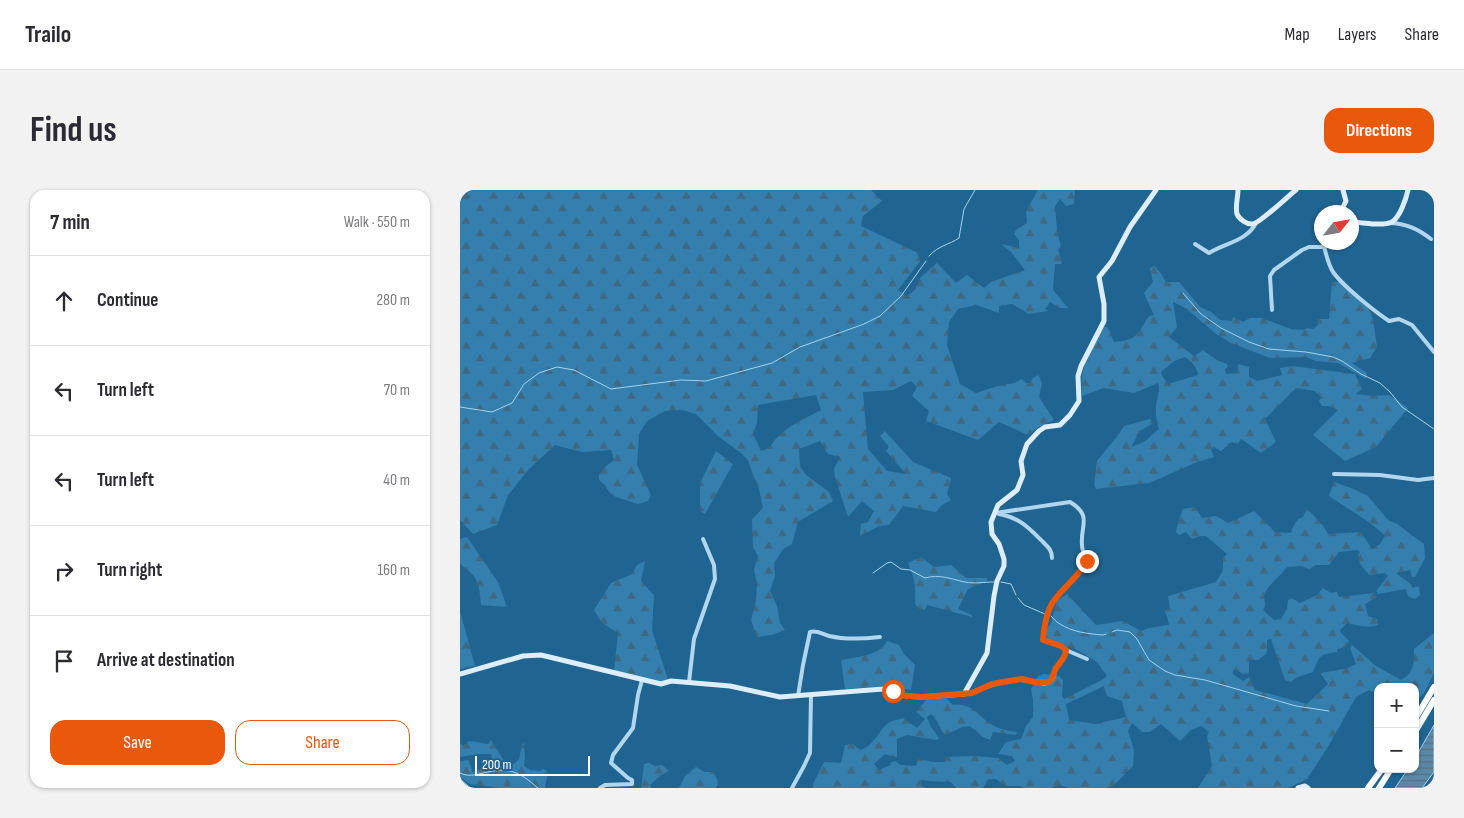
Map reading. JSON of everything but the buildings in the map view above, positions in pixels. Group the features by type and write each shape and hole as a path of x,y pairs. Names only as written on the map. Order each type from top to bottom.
{"highway":[{"path":"1419,712 1434,687"},
{"path":"1417,728 1434,700"},
{"path":"1368,788 1379,773"},
{"path":"1379,788 1388,773"}],"street":[{"path":"964,694 987,653 994,596 997,581 1004,566 1004,558 999,544 992,534 991,522 994,513 998,505 1017,490 1023,475 1021,461 1027,444 1045,427 1060,425 1080,401 1078,376 1081,366 1104,321 1104,304 1099,276 1112,261 1130,227 1156,190"},
{"path":"1238,190 1236,212 1239,218 1246,223 1253,224 1261,220 1296,190"},
{"path":"1343,190 1346,201 1344,205"},
{"path":"1391,223 1405,200 1408,190"},
{"path":"1195,244 1209,253 1244,236 1253,229 1256,223"},
{"path":"1359,223 1404,224 1415,228 1431,239"},
{"path":"1272,310 1270,276 1274,270 1302,250 1314,247"},
{"path":"1325,250 1333,272 1346,286 1388,321 1399,319 1412,324 1434,352"},
{"path":"1334,474 1388,476 1418,480 1434,478"},
{"path":"994,513 1070,502 1083,515 1085,524 1082,546 1087,561 1054,599 1045,623 1043,640 1061,646 1087,659"},
{"path":"994,513 1009,516 1030,528 1050,548 1052,558"},
{"path":"689,682 694,639 715,579 714,565 703,539"},
{"path":"798,696 810,632 815,631 838,638 864,639 880,637"},
{"path":"460,674 523,656 541,654 661,684 671,681 730,686 780,697 883,689 907,696 922,697 972,693 992,684 1022,679 1035,682 1049,682 1066,654 1066,650"},
{"path":"600,788 606,785 632,784 632,780 610,762 633,728 642,680"},
{"path":"792,788 810,753 811,695"},
{"path":"460,781 468,788"},
{"path":"1298,788 1305,786 1308,788"}],"green space":[{"path":"460,190 871,190 882,201 863,216 861,226 916,252 921,260 898,290 907,296 915,290 920,278 937,263 956,283 967,275 984,288 991,282 1025,270 1011,252 1001,244 1019,248 1019,240 1014,234 1016,230 1027,223 1026,211 1038,190 1075,190 1074,204 1066,206 1060,199 1055,206 1061,247 1058,249 1062,264 1055,264 1053,290 1068,308 1060,308 1050,302 1045,309 1048,311 1029,314 1012,304 999,306 999,313 976,305 958,309 949,322 947,345 960,384 976,393 1022,379 1026,383 1030,383 1038,375 1042,383 1039,397 1054,420 1028,435 999,422 978,440 926,421 929,411 912,396 917,387 911,381 893,390 863,392 868,449 887,471 906,474 886,451 889,447 880,436 885,431 913,462 951,478 947,494 951,500 942,505 936,512 903,506 889,525 879,526 860,536 861,524 868,522 874,511 862,501 848,517 835,477 834,469 840,457 828,454 820,441 799,449 800,466 806,475 829,492 833,501 798,522 792,544 783,549 774,563 775,576 770,591 777,606 780,623 785,630 772,635 757,637 751,620 756,600 757,584 754,570 758,556 753,547 752,519 763,508 759,489 748,460 718,436 696,414 682,410 665,411 647,421 639,434 637,465 651,495 648,501 638,504 616,497 599,480 599,475 605,467 614,460 611,450 582,452 555,445 529,469 508,495 497,525 473,534 460,520","holes":["816,395 821,410 791,426 768,448 761,451 753,434 757,423 758,405"]},
{"path":"1154,266 1166,282 1179,282 1200,307 1211,312 1220,320 1232,321 1233,317 1243,322 1250,318 1261,318 1291,329 1304,330 1307,328 1313,329 1318,325 1317,319 1329,319 1332,282 1339,282 1367,305 1373,319 1377,347 1370,358 1352,363 1367,373 1366,379 1338,363 1316,361 1306,357 1270,358 1231,343 1216,334 1187,309 1173,302 1177,327 1169,337 1194,356 1203,350 1217,360 1227,364 1226,374 1237,373 1238,364 1249,367 1249,377 1257,381 1282,375 1280,368 1292,366 1355,374 1362,389 1355,394 1389,395 1408,408 1376,447 1345,461 1313,435 1338,410 1322,406 1319,401 1321,398 1315,391 1296,388 1265,419 1276,442 1261,453 1241,439 1238,444 1231,442 1221,451 1214,447 1211,450 1214,457 1197,462 1149,483 1096,489 1094,485 1097,461 1124,426 1150,419 1153,423 1140,431 1131,447 1144,442 1159,429 1156,413 1158,383 1134,393 1104,388 1082,396 1084,367 1094,343 1105,326 1109,330 1114,342 1127,340 1136,335 1149,316 1154,315 1144,293 1153,282 1150,268","holes":["1185,357 1195,367 1198,375 1168,384 1161,372 1174,361"]},
{"path":"716,451 733,464 705,514 700,511 700,483"},
{"path":"1334,482 1368,496 1388,520 1397,524 1424,544 1425,558 1415,577 1412,577 1410,570 1396,573 1412,585 1412,588 1419,586 1420,595 1415,599 1408,596 1406,589 1378,594 1376,591 1388,576 1385,573 1369,575 1360,564 1358,555 1360,552 1357,550 1339,552 1329,565 1316,565 1309,569 1302,566 1287,567 1269,587 1264,598 1265,606 1263,610 1274,620 1281,619 1287,609 1288,600 1292,598 1300,603 1317,595 1323,588 1331,593 1337,592 1339,597 1374,593 1377,597 1365,604 1368,616 1377,619 1378,625 1363,626 1347,623 1340,630 1349,641 1345,647 1337,649 1337,652 1323,655 1320,657 1313,672 1295,678 1291,682 1285,680 1271,639 1267,640 1267,653 1258,660 1249,660 1249,673 1243,674 1234,669 1233,674 1243,681 1249,677 1255,690 1307,704 1328,684 1320,673 1345,669 1356,664 1350,648 1352,645 1376,666 1401,680 1409,675 1411,671 1414,649 1434,633 1434,673 1419,699 1419,683 1374,683 1374,693 1369,690 1356,697 1307,779 1288,788 1198,788 1212,766 1207,736 1209,732 1201,726 1191,730 1180,741 1161,724 1150,732 1142,732 1132,723 1128,731 1134,750 1133,766 1113,786 1105,788 1069,788 1059,785 1052,788 1024,788 1005,786 996,779 988,779 983,788 956,788 951,782 921,780 921,786 926,788 813,788 813,784 824,762 841,763 845,745 853,744 860,750 865,748 872,743 889,723 903,718 917,728 925,719 916,712 927,699 946,698 953,705 970,707 991,724 1003,730 1017,732 1016,735 993,732 990,740 983,737 970,726 962,727 945,735 931,714 927,717 939,738 937,740 907,735 897,739 897,757 885,754 874,764 879,770 891,765 890,763 895,761 901,765 916,766 918,759 945,762 945,757 975,756 998,758 1007,765 1015,761 1012,756 998,754 1006,742 1021,739 1026,726 1033,717 1031,689 1038,676 1044,674 1059,676 1063,680 1062,696 1064,699 1107,676 1097,662 1077,650 1047,639 1046,630 1051,623 1057,601 1067,594 1096,625 1123,621 1141,631 1169,625 1164,610 1170,609 1168,596 1216,582 1223,570 1223,558 1227,554 1206,536 1192,539 1186,532 1179,535 1176,532 1183,509 1195,507 1202,518 1216,516 1228,523 1254,511 1275,532 1291,533 1295,523 1303,517 1307,509 1322,524 1328,534 1361,532 1372,549 1380,544 1385,536 1329,496","holes":["1104,686 1107,696 1122,701 1126,717 1095,724 1069,720 1066,704"]},
{"path":"467,537 498,582 507,607 481,605 477,581 460,564 460,539"},
{"path":"921,557 934,567 951,565 966,578 987,578 987,581 968,589 958,609 972,615 972,617 927,605 925,610 919,609 915,604 914,583 908,563"},
{"path":"645,561 641,581 654,595 652,630 668,680 661,682 614,671 618,633 602,623 594,610 611,583 632,574 637,565"},
{"path":"460,611 475,666 460,669"},
{"path":"887,641 899,645 904,654 915,665 911,690 883,686 845,689 841,660 873,653 884,646"},
{"path":"491,740 506,764 514,764 519,759 522,744 524,743 524,766 530,770 540,771 543,769 548,771 545,788 499,788 470,784 460,777 460,761 468,760 472,772 480,770 485,760 492,759 491,754 460,757 460,743 463,746 469,741 488,744"},
{"path":"649,763 655,766 662,765 669,771 661,775 650,785 651,788 641,788 644,764"},
{"path":"696,767 704,772 713,772 718,782 716,788 679,788 685,776"}],"shaded area":[{"path":"1434,725 1434,772 1422,788 1395,788 1405,773 1419,773 1419,751"}],"waterway":[{"path":"929,256 936,250 959,238 964,209 975,190"},
{"path":"460,407 492,412 512,403 524,384 539,373 557,367 574,370 611,389 681,380 706,381 772,363 800,347 864,324 880,316 901,296 926,261"},
{"path":"1183,293 1201,314 1221,328 1249,342 1269,349 1306,352 1333,357 1342,361 1361,374 1380,383 1402,407 1434,429"},
{"path":"873,573 891,562 901,569 910,570 925,578 941,577 968,583 994,582"},
{"path":"1001,582 1011,584 1016,595"},
{"path":"1018,598 1024,605 1045,614"},
{"path":"1051,616 1065,627 1075,631 1106,634"},
{"path":"1112,632 1117,630 1130,632 1137,639 1149,660 1165,671 1175,675 1205,680 1296,706 1329,711"},
{"path":"460,773 472,775 500,770 513,772 519,774 538,788"}],"route":[{"path":"893,691 907,696 922,697 972,693 992,684 1022,679 1035,682 1049,682 1066,654 1066,650 1061,646 1043,640 1045,623 1054,599 1066,588 1087,561"}]}
